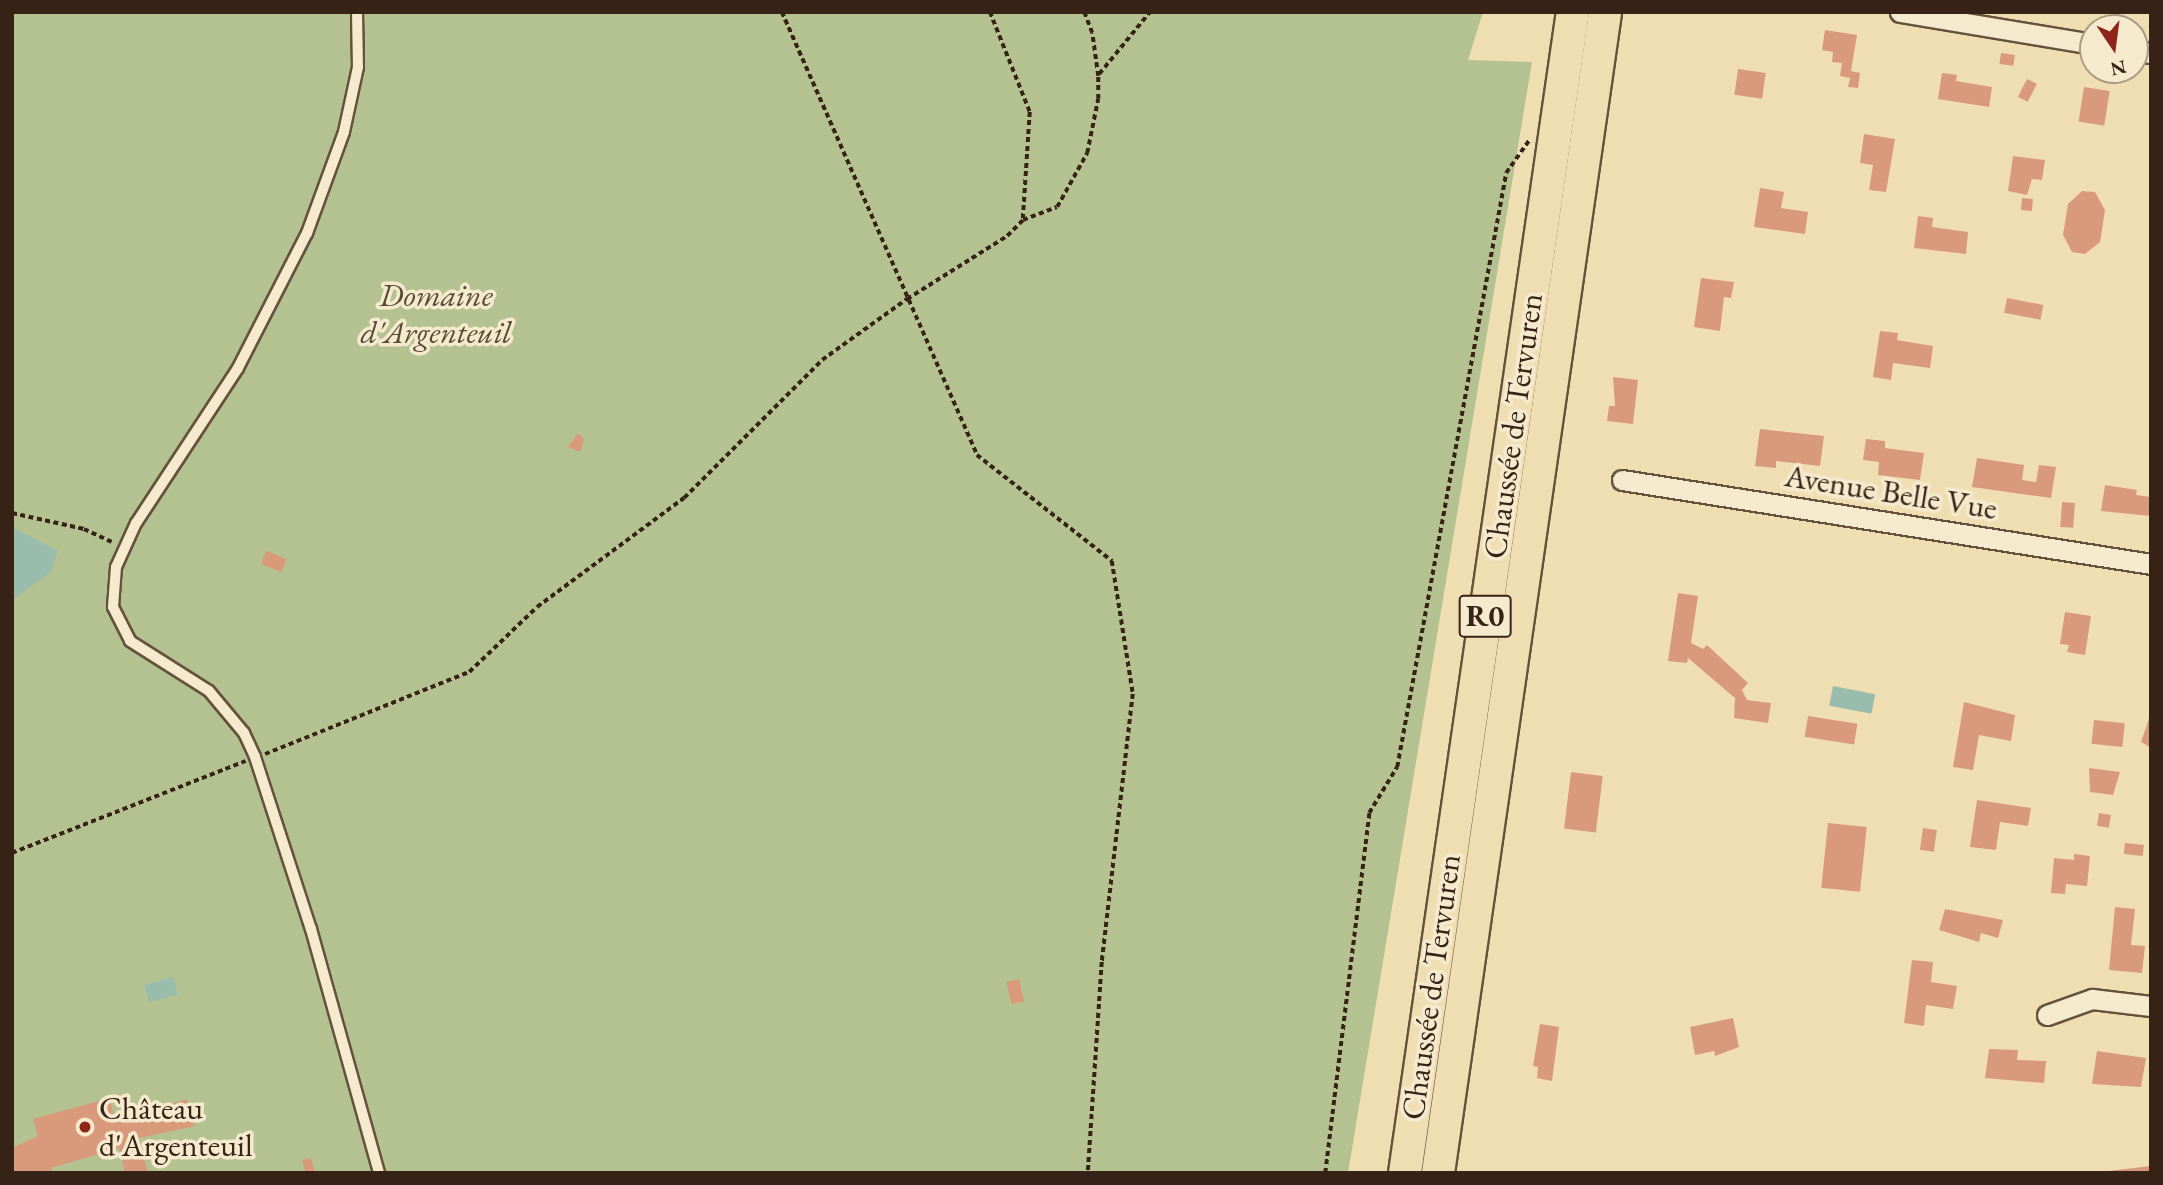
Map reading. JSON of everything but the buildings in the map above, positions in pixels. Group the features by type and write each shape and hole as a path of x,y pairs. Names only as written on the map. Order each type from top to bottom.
{"highway":[{"name":"Chaussée de Tervuren","path":"1405,1173 1573,12"},
{"name":"Chaussée de Tervuren","path":"1438,1173 1605,12"}],"street":[{"path":"1900,12 2079,42"},
{"name":"Avenue Belle Vue","path":"1622,480 2151,564"},
{"path":"2047,1015 2092,999 2151,1006"}],"lane":[{"path":"357,12 358,66 344,132 307,233 238,368 136,523 116,567 114,588 120,625 130,641 209,691 244,733 255,757 311,929 379,1173"}],"path":[{"path":"782,12 977,455 1112,561 1133,694 1102,962 1088,1173"},
{"path":"990,12 1030,113 1023,219"},
{"path":"12,853 469,673 537,607 684,498 822,360 907,299 1007,236 1023,219 1057,207 1071,187 1087,153 1098,99 1092,33 1084,12"},
{"path":"1098,76 1150,12"},
{"path":"1325,1173 1370,813 1397,767 1506,173 1535,133"},
{"path":"12,513 84,529 125,548"}],"green space":[{"name":"Domaine d'Argenteuil","path":"12,12 1483,12 1468,60 1532,62 1348,1173 12,1173"}],"shaded area":[{"path":"12,527 58,551 51,572 12,600"},
{"path":"1833,686 1875,694 1871,714 1829,706"},
{"path":"173,977 178,994 149,1003 144,985"}],"place":[{"name":"Château d'Argenteuil","path":"85,1127"}]}
